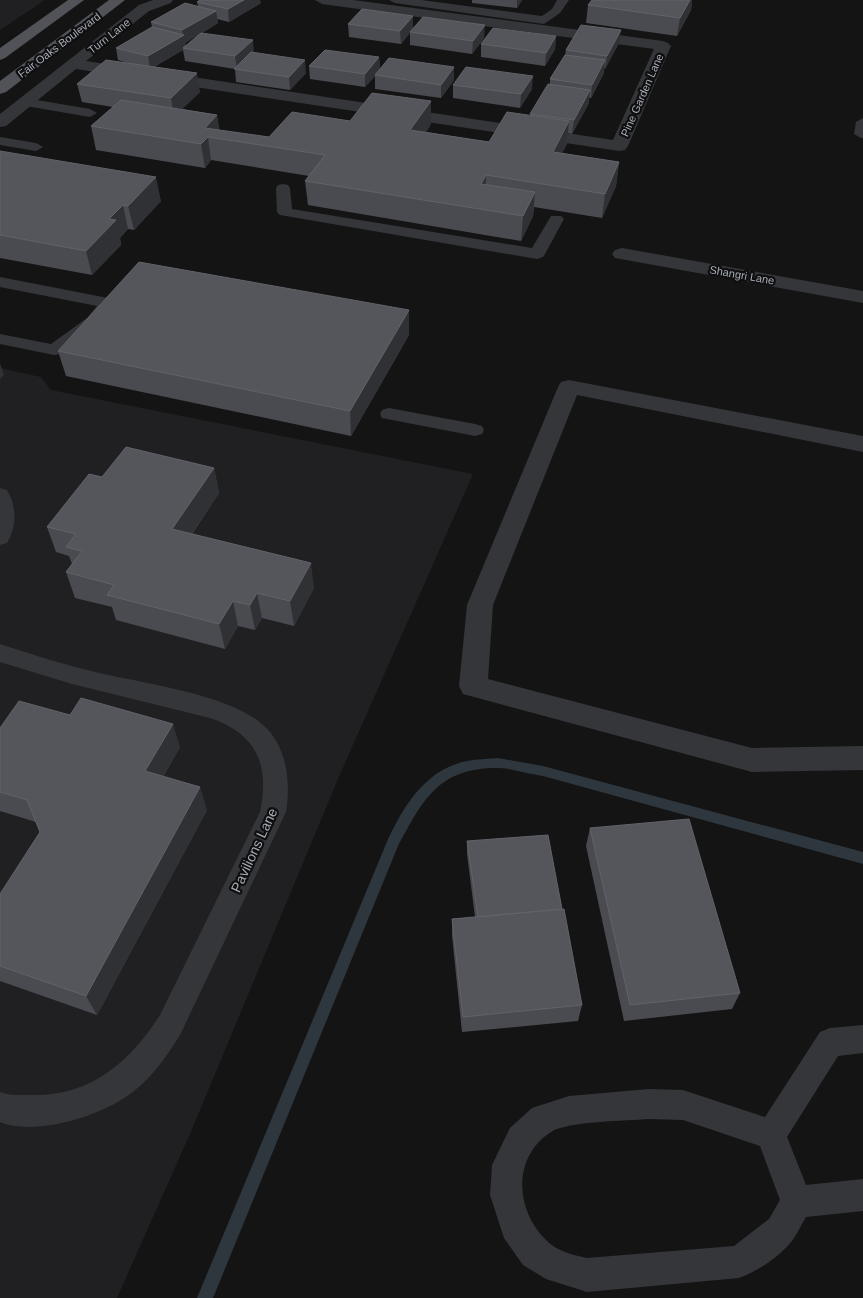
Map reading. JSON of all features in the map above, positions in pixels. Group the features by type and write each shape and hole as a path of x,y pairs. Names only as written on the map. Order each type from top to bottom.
{"main road":[{"name":"Fair Oaks Boulevard","path":"2,53 77,0"},
{"name":"Fair Oaks Boulevard","path":"0,89 118,0"},
{"path":"0,69 7,64 2,53"}],"street":[{"name":"Turn Lane","path":"76,62 144,8 166,0"},
{"name":"Pine Garden Lane","path":"76,62 619,146 663,46 322,0"},
{"name":"Fair Oaks Boulevard","path":"0,122 76,62"},
{"name":"Shangri Lane","path":"622,254 863,296"},
{"path":"863,444 569,387 480,605 473,686 752,760 863,758"}],"lane":[{"path":"395,0 544,20 556,11 563,0"},
{"path":"25,102 90,113"},
{"path":"0,141 36,147"},
{"path":"283,188 285,212 537,254 556,219"},
{"path":"0,282 108,303 92,322 54,350 0,339"},
{"path":"389,414 475,430"},
{"path":"0,496 6,507 6,523 0,538"},
{"name":"Pavilions Lane","path":"0,654 59,672 123,686 224,713 246,724 264,741 276,770 277,798 273,812 183,999 154,1050 123,1081 85,1102 50,1111 7,1110 0,1107"},
{"path":"771,1135 830,1042 863,1039"},
{"path":"649,1104 683,1105 771,1135 797,1202 780,1230 761,1248 739,1262 623,1273 587,1274 558,1267 535,1253 515,1227 506,1195 508,1165 521,1139 543,1119 569,1111 649,1104"},
{"path":"797,1202 863,1195"}],"shaded area":[{"path":"0,0 45,0 0,30"},
{"path":"0,368 41,377 51,390 473,474 341,772 190,1134 117,1298 0,1298"}],"building":[{"path":"200,0 244,0 228,9 197,2"},
{"path":"592,0 690,0 680,18 588,5"},
{"path":"185,3 216,11 182,30 151,22"},
{"path":"362,9 413,16 400,31 348,24"},
{"path":"423,17 485,25 473,41 410,32"},
{"path":"581,25 621,30 607,56 566,50"},
{"path":"152,27 184,35 148,56 116,48"},
{"path":"493,28 556,36 546,53 481,44"},
{"path":"201,33 253,40 235,56 183,48"},
{"path":"325,50 379,57 365,74 309,66"},
{"path":"251,52 305,60 289,77 234,69"},
{"path":"565,55 605,60 592,85 550,79"},
{"path":"389,58 454,67 441,85 375,75"},
{"path":"106,60 197,73 171,98 77,84"},
{"path":"466,67 533,76 521,94 453,85"},
{"path":"548,84 590,90 574,120 530,114"},
{"path":"372,93 431,101 410,130 489,142 507,112 569,121 553,152 619,162 605,194 486,175 481,184 535,192 523,216 305,181 325,155 208,137 201,144 91,126 121,100 217,115 205,128 269,137 292,112 350,121"},
{"path":"0,151 156,177 128,206 123,205 109,219 116,220 86,251 0,235"},
{"path":"139,262 409,310 350,411 58,351"},
{"path":"126,447 214,468 172,529 311,563 290,601 257,593 250,605 233,601 219,624 107,595 114,585 66,572 82,551 66,547 76,534 47,527 89,474 102,477"},
{"path":"81,698 173,724 145,771 200,787 86,996 0,966 0,894 40,832 27,800 0,792 0,728 19,701 70,715"},
{"path":"689,819 740,993 630,1005 590,828"},
{"path":"548,835 562,909 478,917 467,841"},
{"path":"564,909 582,1005 463,1017 452,919"}],"waterway":[{"path":"205,1298 392,844 414,804 436,779 466,766 498,763 543,771 863,858"}]}
